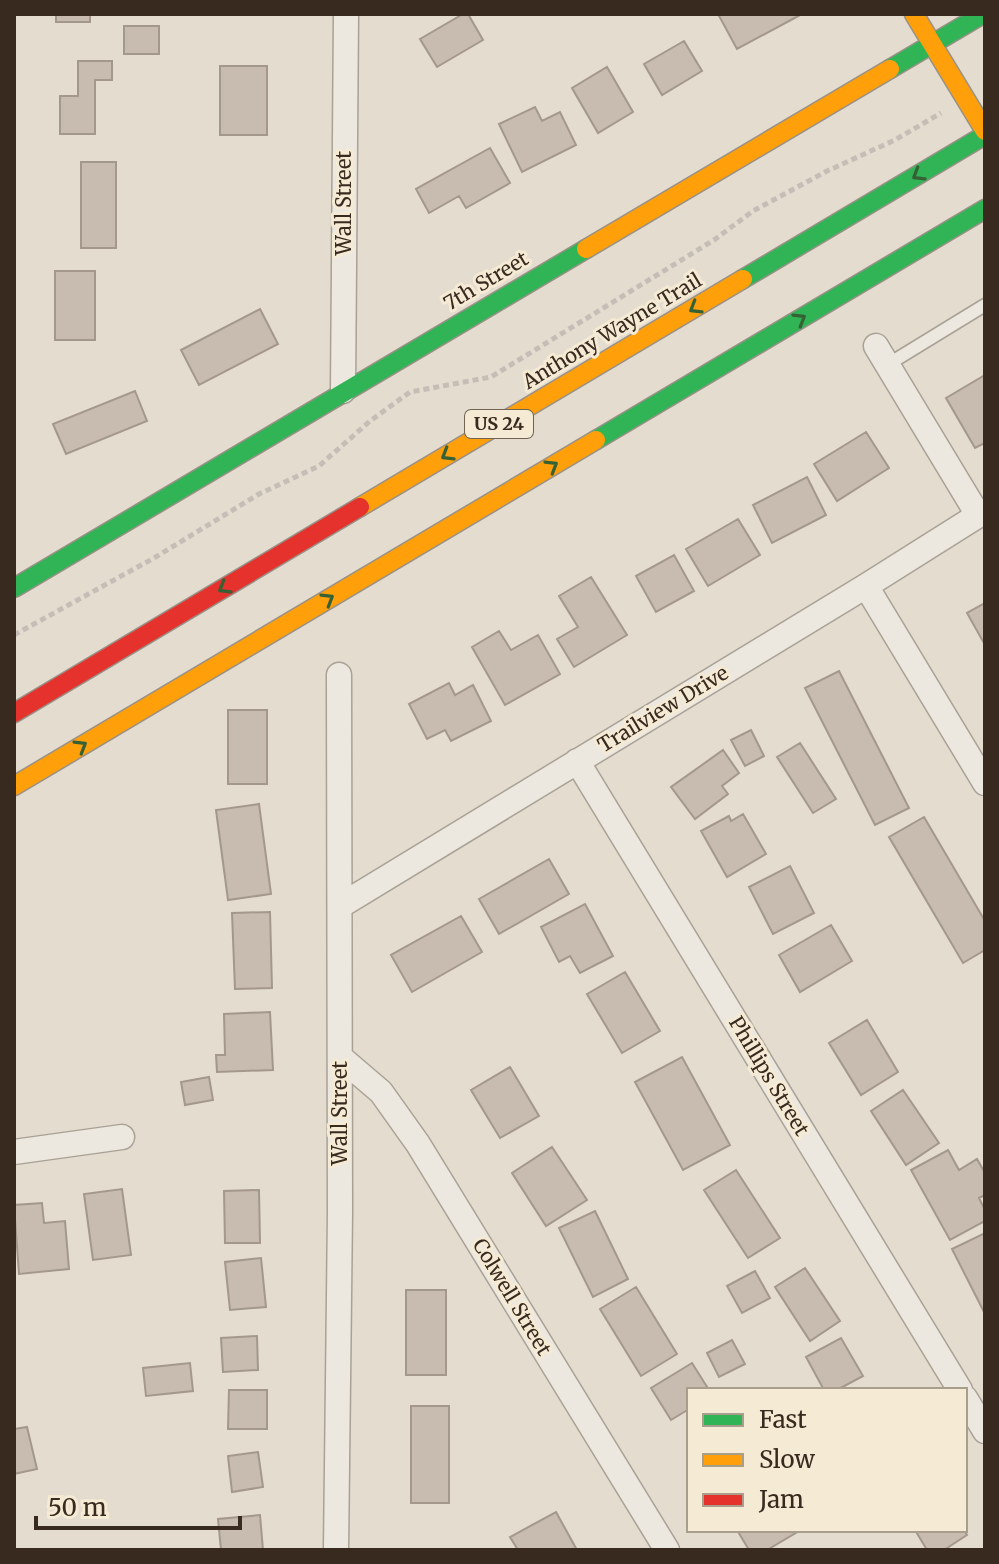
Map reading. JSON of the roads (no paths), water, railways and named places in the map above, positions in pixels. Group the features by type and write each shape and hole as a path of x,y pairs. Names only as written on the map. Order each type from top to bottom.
{"main road":[{"path":"914,14 985,133"},
{"name":"7th Street","path":"14,588 983,14"},
{"name":"Anthony Wayne Trail","path":"14,713 985,133"},
{"path":"14,786 985,209"}],"street":[{"name":"Wall Street","path":"343,391 346,14"},
{"path":"881,356 981,513"},
{"name":"Trailview Drive","path":"340,906 981,513"},
{"path":"866,586 985,783"},
{"name":"Wall Street","path":"336,1550 339,675"},
{"name":"Phillips Street","path":"577,761 959,1388"},
{"name":"Colwell Street","path":"340,1057 381,1092 418,1144 667,1550"},
{"path":"14,1152 122,1137"},
{"path":"967,1401 985,1431"}],"lane":[{"path":"881,356 985,305"}]}
